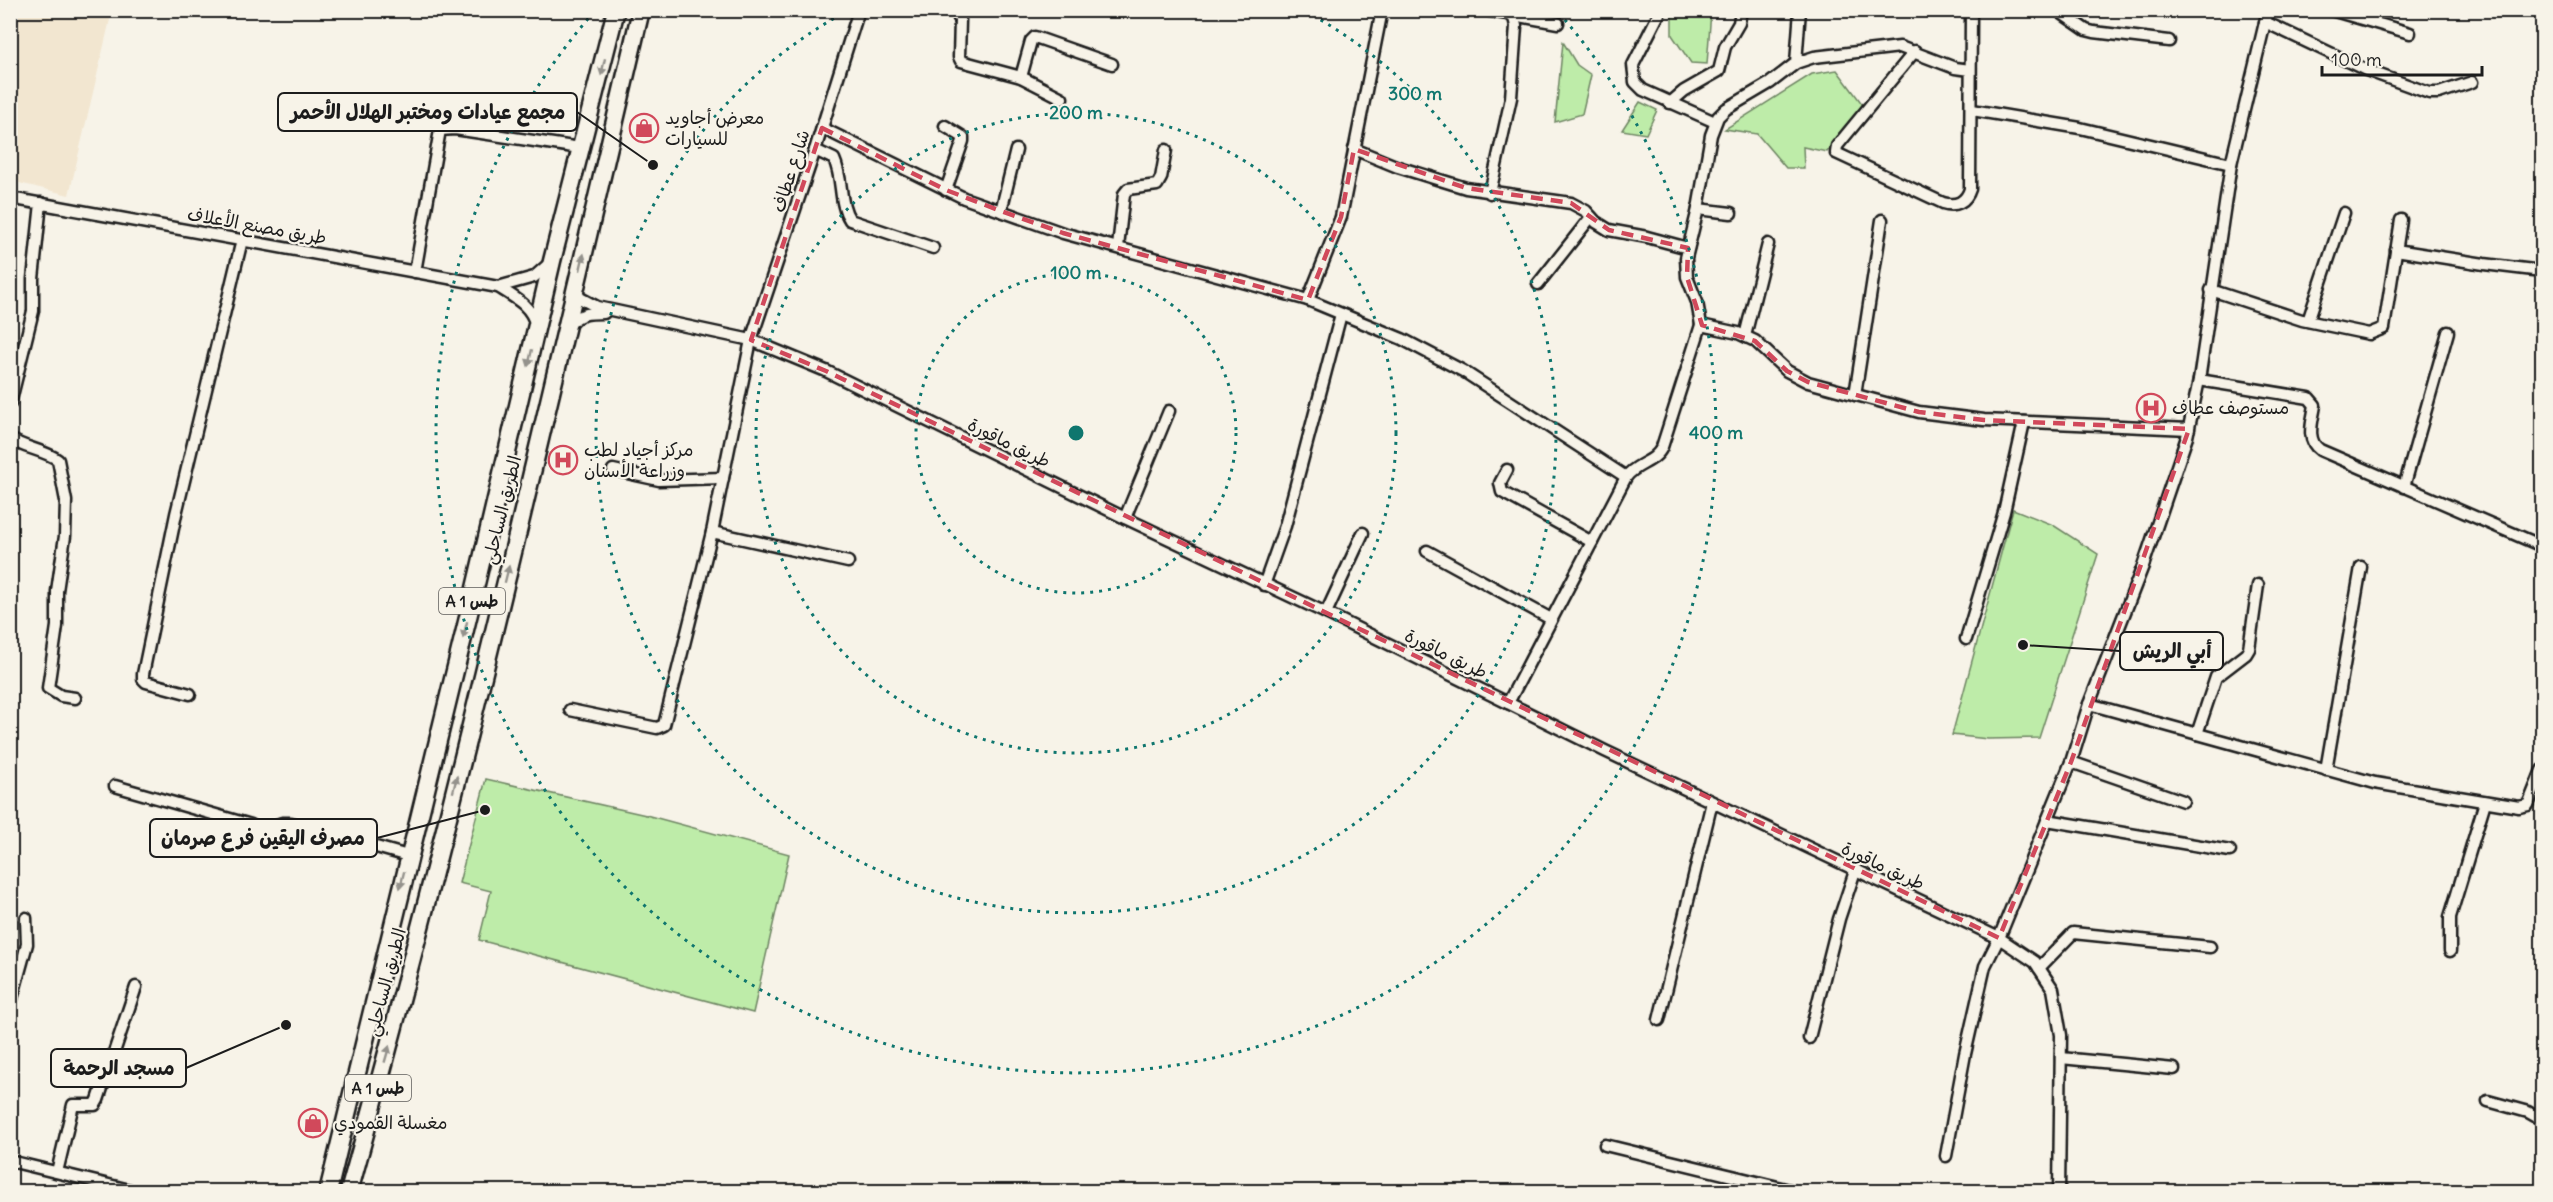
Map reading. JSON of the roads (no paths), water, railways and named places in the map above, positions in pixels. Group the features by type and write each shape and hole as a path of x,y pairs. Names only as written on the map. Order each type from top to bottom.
{"highway":[{"name":"الطريق الساحلي","path":"328,1191 552,261 616,10"},
{"name":"الطريق الساحلي","path":"349,1191 407,984 567,328 641,10"},
{"path":"378,980 407,984"}],"street":[{"name":"شارع عطاف","path":"570,710 657,728 664,725 712,532 751,340 859,10"},
{"path":"955,10 960,20 959,57 961,62 1021,77 1062,98"},
{"path":"1308,300 1341,217 1382,10"},
{"path":"1485,10 1513,13 1558,23"},
{"path":"1661,10 1632,71 1638,87 1715,122"},
{"path":"1670,103 1684,91 1719,71 1725,48 1738,23 1741,10"},
{"path":"1796,63 1800,10"},
{"path":"1915,51 1836,151 1838,155 1942,203 1954,205 1960,203 1970,189 1971,10"},
{"path":"2057,10 2086,30 2169,41"},
{"path":"1946,1155 1965,1054 1985,966 1999,938 2071,762 2089,704 2141,572 2189,429 2199,380 2231,164 2268,10"},
{"path":"2331,10 2410,33"},
{"path":"1490,193 1511,98 1516,26 1513,13"},
{"path":"2265,22 2366,70 2429,93 2439,93 2472,82"},
{"path":"1021,77 1031,41 1035,37 1112,64"},
{"path":"1508,704 1626,477 1632,469 1651,460 1660,452 1701,325 1697,302 1687,277 1686,258 1715,122 1726,109 1770,83 1796,63 1814,57 1895,47 1915,51 1955,68 1970,70"},
{"path":"1972,110 2080,128 2231,164"},
{"path":"945,126 963,137 946,190"},
{"path":"822,128 946,190 1001,211 1063,233 1308,300 1402,339 1463,371 1626,477"},
{"path":"416,272 440,130 455,129 580,148"},
{"path":"1354,149 1421,175 1490,193 1571,203 1586,211 1609,230 1688,248"},
{"path":"815,150 834,159 841,174 844,212 850,220 933,248"},
{"path":"1001,211 1016,150"},
{"path":"1118,247 1124,194 1128,189 1157,185 1161,178 1166,150"},
{"name":"طريق مصنع الأعلاف","path":"10,198 498,287 529,309 534,316 536,335"},
{"path":"10,404 33,311 33,279 41,203"},
{"path":"1698,209 1731,213"},
{"path":"2308,321 2344,213"},
{"path":"1538,284 1591,217"},
{"path":"1855,395 1882,220"},
{"path":"2211,290 2308,321 2369,334 2384,328 2401,220"},
{"path":"190,693 146,682 143,674 176,514 242,240"},
{"path":"1745,336 1767,244"},
{"path":"2396,250 2542,271"},
{"name":"طريق مصنع الأعلاف","path":"498,287 534,277 552,261"},
{"name":"طريق ماقورة","path":"576,290 580,298 588,303 616,312 751,340 826,370 1508,704 1999,938 2035,962 2053,990 2061,1035 2059,1191"},
{"name":"طريق ماقورة","path":"567,328 572,321 583,314 616,312"},
{"path":"1264,585 1285,526 1341,314"},
{"path":"1701,325 1745,336 1755,341 1779,364 1796,376 1821,387 1941,415 2024,422 2189,429"},
{"path":"2404,487 2448,332"},
{"path":"2199,380 2309,398 2315,405 2311,436 2315,447 2542,546"},
{"path":"1125,518 1169,411"},
{"path":"1966,639 2004,512 2024,422"},
{"path":"10,438 39,449 58,460 66,501 65,536 57,591 57,626 48,688 61,696 75,698"},
{"path":"613,470 659,480 723,478"},
{"path":"1507,470 1500,483 1502,492 1592,542"},
{"path":"712,532 848,562"},
{"path":"1326,613 1363,533"},
{"path":"1427,551 1551,619"},
{"path":"2326,770 2361,567"},
{"path":"2197,734 2216,677 2249,649 2258,585"},
{"path":"2089,704 2375,783 2485,802 2526,807 2542,770"},
{"path":"2071,762 2183,801"},
{"path":"115,786 251,825 260,831 282,823 291,823 408,856"},
{"path":"1659,1020 1712,802"},
{"path":"2450,951 2450,917 2485,802"},
{"path":"2047,820 2230,851"},
{"path":"1809,1038 1839,919 1855,871"},
{"path":"10,1006 27,944 26,918"},
{"path":"2039,968 2073,933 2210,947"},
{"path":"57,1172 73,1105 90,1107 98,1100 136,987"},
{"path":"2061,1058 2174,1069"},
{"path":"2488,1101 2528,1112 2542,1120"},
{"path":"1605,1145 1798,1191"},
{"path":"10,1161 138,1191"}],"place":[{"name":"معرض أجاويد للسيارات","path":"644,128"},
{"name":"مجمع عيادات ومختبر الهلال الأحمر","path":"653,165"},
{"name":"مستوصف عطاف","path":"2151,408"},
{"name":"مركز أجياد لطب وزراعة الأسنان","path":"563,460"},
{"name":"أبي الريش","path":"2023,645"},
{"name":"مصرف اليقين فرع صرمان","path":"485,810"},
{"name":"مسجد الرحمة","path":"286,1025"},
{"name":"مغسلة القمودي","path":"313,1123"}]}
